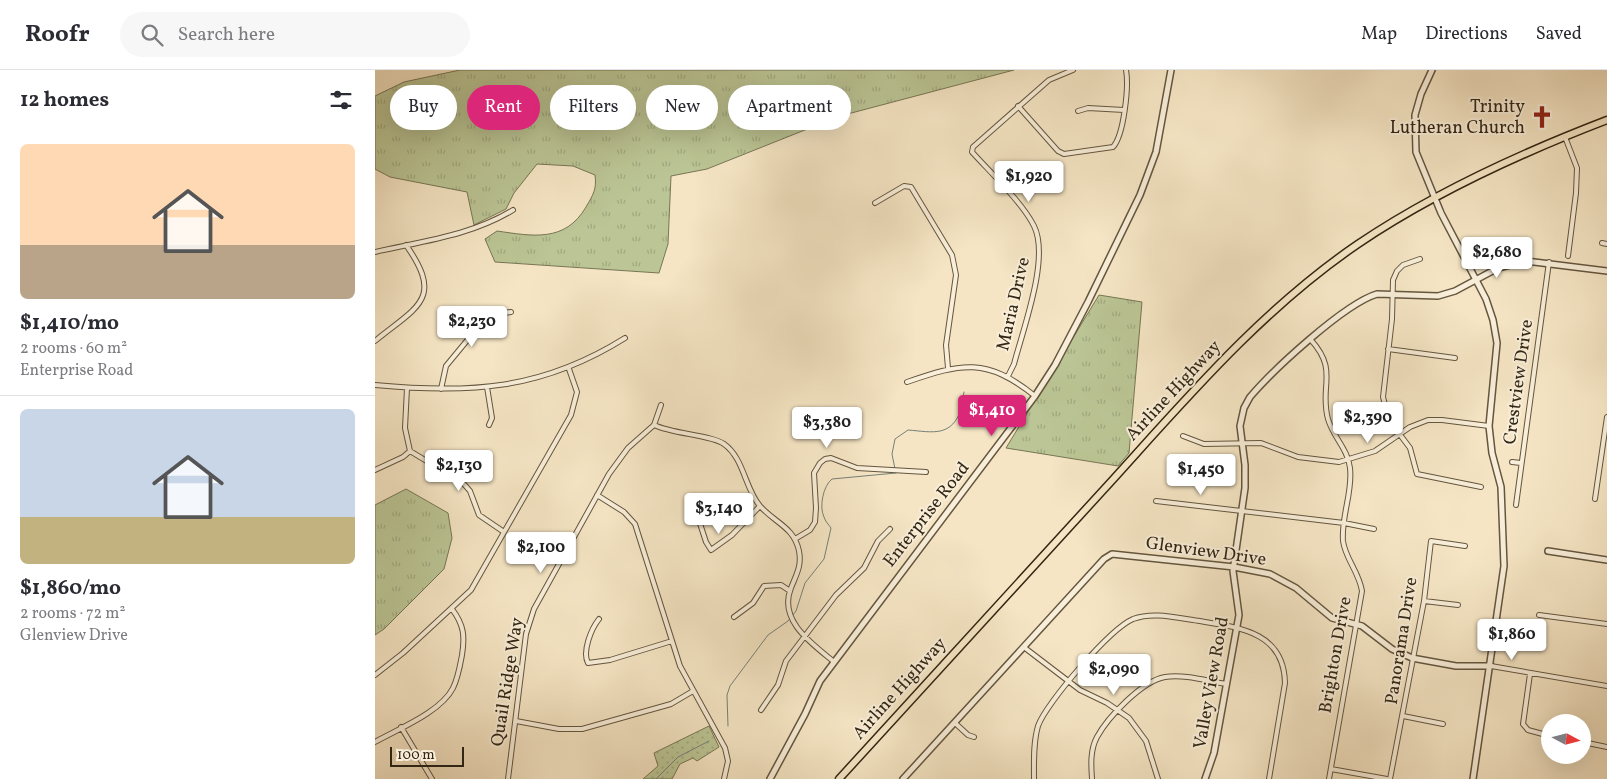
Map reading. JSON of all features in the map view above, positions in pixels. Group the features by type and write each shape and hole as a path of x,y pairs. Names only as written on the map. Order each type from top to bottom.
{"main road":[{"name":"Airline Highway","path":"839,779 1177,408 1248,335 1308,282 1358,244 1435,199 1499,166 1607,120"}],"street":[{"name":"Maria Drive","path":"1008,376 1014,364 1039,267 1038,239 1034,226 1025,212 972,152 973,147 1049,80 1073,70"},
{"path":"1018,106 1058,151 1064,154 1113,147 1118,141 1127,91 1126,70"},
{"name":"Enterprise Road","path":"770,779 805,714 813,692 833,661 1035,396 1055,365 1089,302 1140,195 1155,152 1171,70"},
{"path":"1432,70 1418,102 1414,137 1419,161 1435,199 1490,310 1497,343 1489,426 1492,454 1501,486 1504,558 1491,666 1473,779"},
{"path":"1078,111 1088,108 1123,110"},
{"path":"1565,137 1577,168 1576,193 1568,256"},
{"path":"875,203 904,186 911,187 952,255 956,275 946,345 948,368"},
{"path":"375,252 461,234 498,219 513,210"},
{"path":"1602,243 1607,244"},
{"path":"375,341 408,314 424,294 426,281 423,272 405,245"},
{"path":"1419,259 1409,262 1397,271 1393,280 1383,404 1389,420 1410,448 1415,471 1419,475 1481,487"},
{"name":"Valley View Road","path":"1205,779 1213,759 1238,627 1239,609 1233,581 1246,477 1240,421 1250,397 1311,340 1361,300 1377,294 1438,296 1455,291 1507,264 1526,261 1549,262 1607,271"},
{"name":"Crestview Drive","path":"1516,505 1549,262"},
{"path":"441,389 443,372 448,363 484,320 499,313 511,312"},
{"path":"375,385 441,389 487,387 539,378 569,369 591,359 625,338"},
{"name":"Brighton Drive","path":"1311,340 1321,353 1327,368 1326,405 1328,421 1348,460 1350,480 1344,523 1344,544 1361,583 1361,602 1329,779"},
{"path":"1388,349 1455,358"},
{"path":"907,382 948,368 975,367 1008,376 1035,396"},
{"path":"375,675 403,653 471,590 574,408 577,392 569,369"},
{"path":"487,387 491,418 489,425"},
{"path":"407,388 405,428 411,451 463,483 470,491 479,515 504,532"},
{"path":"661,405 654,425 662,429 723,444 735,457 760,506 783,524 795,539 800,564 790,591 788,603 790,615 805,636 833,661"},
{"path":"1595,499 1607,417"},
{"path":"1183,436 1204,444 1261,443 1292,456 1333,462 1348,460 1375,451 1419,423 1434,420 1489,426"},
{"name":"Quail Ridge Way","path":"508,779 526,634 534,609 597,495 628,448 654,425"},
{"path":"375,470 403,458 411,451"},
{"path":"795,539 810,530 816,520 814,473 825,459 831,458 857,468 926,472"},
{"path":"1513,462 1521,463"},
{"path":"597,495 624,512 635,524 680,666 725,748 728,762 724,779"},
{"path":"693,499 706,542 711,550 727,540 760,506"},
{"path":"1156,501 1344,523 1374,529"},
{"path":"761,710 778,685 786,661 837,595 864,568 878,541 890,529"},
{"name":"Panorama Drive","path":"1389,779 1403,716 1412,658 1424,601 1431,541 1465,546"},
{"path":"1548,551 1607,560"},
{"name":"Glenview Drive","path":"903,779 1025,648 1104,559 1112,554 1234,567 1261,572 1281,579 1297,588 1332,618 1362,626 1392,649 1412,658 1456,666 1491,666 1607,686"},
{"path":"734,618 753,604 764,586 781,584 790,591"},
{"path":"1424,601 1458,606"},
{"path":"375,742 435,708 453,690 460,668 464,630 461,620 452,609"},
{"path":"1034,779 1035,737 1038,727 1053,699 1113,633 1134,619 1156,615 1238,627 1254,632 1267,641 1276,652 1284,668 1285,693 1269,779"},
{"path":"1539,615 1607,624"},
{"path":"599,619 591,631 586,659 588,663 610,660 672,641"},
{"path":"1025,648 1080,690 1119,710 1136,725 1144,736 1158,779"},
{"path":"1530,674 1523,724 1528,730 1541,734"},
{"path":"1092,779 1091,762 1096,738 1119,710 1141,688 1160,678 1178,677 1227,684"},
{"path":"516,722 559,730 582,729 671,704 693,691"},
{"path":"1403,716 1443,724"},
{"path":"955,723 974,737"},
{"path":"401,727 432,779"},
{"path":"1591,744 1607,747"},
{"path":"1331,769 1389,779"}],"green space":[{"path":"460,70 1014,70 851,113 851,85 728,85 728,130 805,130 707,169 671,176 668,244 659,273 495,262 485,239 497,231 535,235 558,232 568,227 578,219 586,207 595,188 595,175 573,166 537,164 514,193 506,209 474,225 467,192 390,177 375,169 375,96 390,89 390,130 457,130 457,85 398,85"},
{"path":"1099,295 1142,302 1129,453 1118,466 1006,448"},
{"path":"406,489 448,513 452,538 444,569 384,629 375,635 375,505"},
{"path":"709,726 719,747 697,761 693,758 680,764 672,779 643,779 658,766 654,753"}],"waterway":[{"path":"895,469 892,454 895,439 908,430 941,431 953,424 963,405 964,392"},
{"path":"728,726 727,695 730,686 768,635 788,621 796,611 805,583 824,559 831,528 822,508 826,486 832,479 896,473"},
{"path":"656,779 678,757 709,741"}],"place":[{"name":"Trinity Lutheran Church","path":"1542,117"}]}
